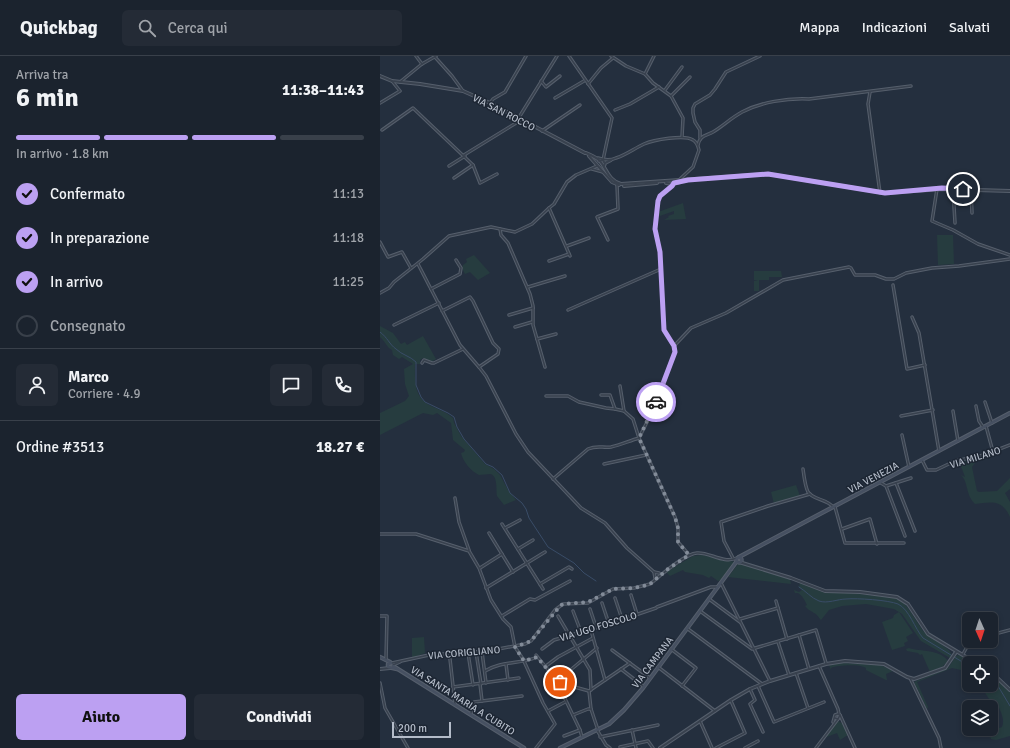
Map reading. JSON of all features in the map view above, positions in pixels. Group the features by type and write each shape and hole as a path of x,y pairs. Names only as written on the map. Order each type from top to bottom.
{"main road":[{"name":"VIA VENEZIA","path":"743,555 1010,413"},
{"name":"VIA CAMPANA","path":"560,748 609,724 618,716 644,687 743,555"},
{"name":"VIA SANTA MARIA A CUBITO","path":"380,657 524,748"},
{"path":"391,665 402,670"}],"street":[{"path":"416,56 422,64"},
{"path":"400,82 422,64 436,56 463,92"},
{"path":"490,103 490,101 505,92 526,56"},
{"path":"449,166 519,120 557,56"},
{"path":"380,293 389,288 394,282 449,236 491,227 512,232 525,228 539,219 556,201 567,182 604,161 612,118 569,56"},
{"path":"611,56 626,66 645,74 670,96 683,118 682,137"},
{"path":"645,74 654,56"},
{"path":"596,158 609,177 621,184 672,182 678,180 695,164 699,150 698,145 700,130 695,122 693,113 695,104 712,92 726,72 760,56"},
{"path":"588,84 601,68 613,58"},
{"path":"664,90 682,67"},
{"name":"VIA SAN ROCCO","path":"380,76 392,81 420,84 463,92 490,103 519,120 586,153 617,185"},
{"path":"541,81 546,87 560,76"},
{"path":"670,96 690,77"},
{"path":"555,98 585,80"},
{"path":"380,103 400,91 392,81"},
{"path":"699,139 702,136 714,132 743,112 761,105 792,99 808,99 911,86"},
{"path":"615,110 630,104 658,87"},
{"path":"870,92 868,104 880,193"},
{"path":"541,131 580,105"},
{"path":"382,130 413,108 473,164 480,183 497,174"},
{"path":"603,168 605,163 645,144 682,137 692,139 698,145"},
{"path":"586,153 604,161"},
{"path":"599,161 611,160"},
{"path":"597,165 599,161"},
{"path":"454,178 473,164"},
{"path":"592,169 603,172"},
{"path":"608,240 597,217 618,209 617,185 628,186 768,174 880,193 937,189 1010,191"},
{"path":"678,180 688,180"},
{"path":"553,479 588,449 595,446 614,446 639,438 658,397 674,356 674,346 664,330 660,252 655,229 658,201 660,196 670,188 672,182"},
{"path":"670,188 672,182"},
{"path":"937,189 932,222 948,228 978,244 1010,255"},
{"path":"953,189 955,223"},
{"path":"971,189 972,213"},
{"path":"549,208 570,256"},
{"path":"500,228 501,235 508,243 528,288 533,308 532,322 546,367"},
{"path":"566,247 589,238"},
{"path":"380,242 388,257 402,252 411,268"},
{"path":"549,261 569,254"},
{"path":"674,346 691,328 726,313 727,311 783,280 849,267 855,275 875,276 890,280 898,278 906,273 932,268 964,266 1010,259"},
{"path":"431,289 460,274 461,268 456,260"},
{"path":"418,263 463,349 486,376 516,434 524,446 581,508 608,525 627,548 654,572 659,573"},
{"path":"568,310 661,269"},
{"path":"528,288 565,276"},
{"path":"893,285 906,369 925,366"},
{"path":"442,311 468,297 474,301 493,343 498,346 499,352 497,356 479,367"},
{"path":"394,325 439,303"},
{"path":"509,316 533,308"},
{"path":"912,317 919,333 939,451"},
{"path":"515,327 532,322"},
{"path":"537,340 556,334"},
{"path":"422,363 425,360 434,363 463,349"},
{"path":"620,386 624,411"},
{"path":"601,395 610,395 615,409"},
{"path":"546,396 568,396 579,402 624,411 633,419 646,455 675,517 678,528 678,542 689,555 697,553 723,559 738,560 825,591 860,592 898,597 908,604 928,634 963,655 966,648"},
{"path":"985,402 992,423"},
{"path":"976,406 979,421 984,427 993,452"},
{"path":"901,416 933,410"},
{"path":"953,411 958,441"},
{"path":"902,435 909,467"},
{"name":"VIA MILANO","path":"922,460 927,470 933,471 955,461 977,457 1010,445"},
{"path":"604,464 646,455"},
{"path":"803,469 807,490 810,494 834,506 844,542 847,544 904,543"},
{"path":"886,486 911,478"},
{"path":"881,482 886,486 905,536"},
{"path":"896,483 915,531"},
{"path":"738,560 724,539 721,522 810,494"},
{"path":"455,498 459,522 491,600 511,627 515,647 524,661 555,724 536,748"},
{"path":"841,529 870,518 877,544"},
{"path":"505,528 520,520"},
{"path":"502,524 543,590"},
{"path":"489,533 513,572"},
{"path":"380,534 416,534 470,550"},
{"path":"518,549 533,540"},
{"path":"486,588 545,552"},
{"path":"479,568 502,554"},
{"name":"VIA CORIGLIANO","path":"391,665 429,654 482,652 515,647 531,641 563,604 588,602 613,589 634,588 650,584 668,569 689,555"},
{"path":"540,584 569,567 572,569"},
{"path":"654,572 655,578"},
{"path":"502,616 530,599 535,600 570,581"},
{"path":"721,583 770,681"},
{"name":"VIA UGO FOSCOLO","path":"542,649 554,640 608,624 711,587 718,587"},
{"path":"631,595 637,614"},
{"path":"615,598 622,619"},
{"path":"709,599 741,623"},
{"path":"776,601 787,639"},
{"path":"602,603 608,624"},
{"path":"740,619 778,608"},
{"path":"590,609 596,627"},
{"path":"573,610 581,632"},
{"path":"700,611 750,648 778,642 816,630 826,664"},
{"path":"380,616 387,616 386,660"},
{"path":"558,616 590,670 591,709 600,737 610,748"},
{"path":"687,628 762,684"},
{"path":"591,629 605,680"},
{"path":"998,634 1010,630"},
{"path":"799,635 809,669"},
{"path":"546,666 558,657 593,638"},
{"path":"778,642 789,675"},
{"path":"559,682 597,648"},
{"path":"671,649 696,668 682,686"},
{"path":"612,650 650,678"},
{"path":"476,652 482,701"},
{"path":"482,652 486,683"},
{"path":"660,748 731,700 770,681 826,664 845,661 881,663 910,678 918,678 941,670 947,666 956,652"},
{"path":"468,653 473,685"},
{"path":"484,671 495,665 524,661 537,656 559,682 565,702 583,738"},
{"path":"450,658 455,704"},
{"path":"380,669 397,664 401,661"},
{"path":"559,682 590,690 630,663"},
{"path":"506,664 508,680"},
{"path":"819,666 839,715 855,748"},
{"path":"658,668 715,711"},
{"path":"621,669 644,687"},
{"path":"796,673 808,708"},
{"path":"453,687 518,678"},
{"path":"910,678 939,738 941,748"},
{"path":"998,679 1010,690"},
{"path":"380,683 385,708 408,748"},
{"path":"758,686 774,722 824,702"},
{"path":"750,690 755,700 750,704 763,732"},
{"path":"471,714 474,702 522,696"},
{"path":"716,748 745,733 731,700"},
{"path":"548,711 565,702"},
{"path":"833,724 837,707"},
{"path":"572,715 588,708 591,709"},
{"path":"816,748 838,719 839,715"},
{"path":"835,718 844,724"},
{"path":"700,721 712,748"},
{"path":"600,737 658,725"},
{"path":"564,736 580,730"},
{"path":"632,730 636,748"},
{"path":"620,747 648,741 653,748"},
{"path":"745,748 758,741"}],"green space":[{"path":"683,203 686,219 664,220 669,217 668,216 674,214 674,211 657,217 658,212"},
{"path":"937,235 953,235 954,264 938,265"},
{"path":"474,255 490,273 478,280 470,272 465,274 462,268 467,262 466,259"},
{"path":"754,271 781,271 782,277 769,277 769,280 759,280 759,291 754,291 754,281 758,280 754,280"},
{"path":"380,326 393,333 401,344 405,342 407,345 423,336 436,359 431,362 423,358 420,360 420,364 415,364 415,382 418,393 425,402 445,412 453,418 461,436 485,464 494,469 500,475 508,490 516,500 504,505 497,496 496,483 493,475 479,475 468,466 461,453 465,450 453,440 451,423 437,413 433,415 423,413 380,435 380,413 405,401 409,396 405,384 404,369 413,364 402,357 399,359 393,355 392,350 380,337"},
{"path":"975,458 975,463 972,467 977,491 997,491 1010,478 1010,489 1005,493 1010,502 1010,517 1007,511 1000,504 991,502 975,504 972,500 961,475 965,477 962,469 957,461"},
{"path":"796,485 800,496 774,504 771,492"},
{"path":"702,555 735,562 721,580 718,581 711,576 709,578 703,575 685,572 683,570 670,576 666,572 693,556"},
{"path":"739,563 790,579 791,584 728,577"},
{"path":"800,583 826,593 851,593 896,598 905,604 923,631 949,650 952,655 950,658 921,641 902,614 894,609 866,604 842,606 829,610 821,620 816,614 805,606 807,605 801,595 795,593 794,590 799,592 802,590 799,587"},
{"path":"899,612 913,633 906,637 908,641 904,643 905,646 892,650 882,622 893,618 894,615"},
{"path":"424,637 425,653 412,658 412,638"},
{"path":"909,648 940,654 948,661 942,667 930,672 922,654 920,655 918,653 907,651 906,649"},
{"path":"959,655 962,657 962,670 952,668 917,682 928,707 927,709 914,682 948,668 956,656"},
{"path":"842,663 881,665 893,671 886,674 886,680 863,667 854,665 835,667 831,668 831,670 829,665"},
{"path":"998,681 1010,692 1010,736 996,740 991,739 990,736 998,736 998,728 1002,727 1003,722 998,706 998,700 990,700 985,692 998,692"},
{"path":"838,721 843,724 848,735 840,740 837,733 824,738"}],"waterway":[{"path":"380,332 398,351 416,362 416,385 421,397 425,402 454,417 457,427 464,439 486,464 493,467 502,475 510,493 522,503 529,518 548,547 574,563 584,573 596,581"},
{"path":"799,587 813,598 822,602 857,599 880,600 898,604 909,615 923,638 962,662"},
{"path":"998,686 1010,706"}],"way so far":[{"path":"560,682 558,682 537,657 524,661 515,647 531,641 555,610 563,604 588,602 613,589 634,588 650,584 668,569 689,555 677,540 677,522 639,438 656,402"}],"route":[{"path":"656,402 675,352 674,346 664,330 660,252 655,229 658,201 660,196 674,183 688,180 768,174 885,193 942,188 963,189"}]}
